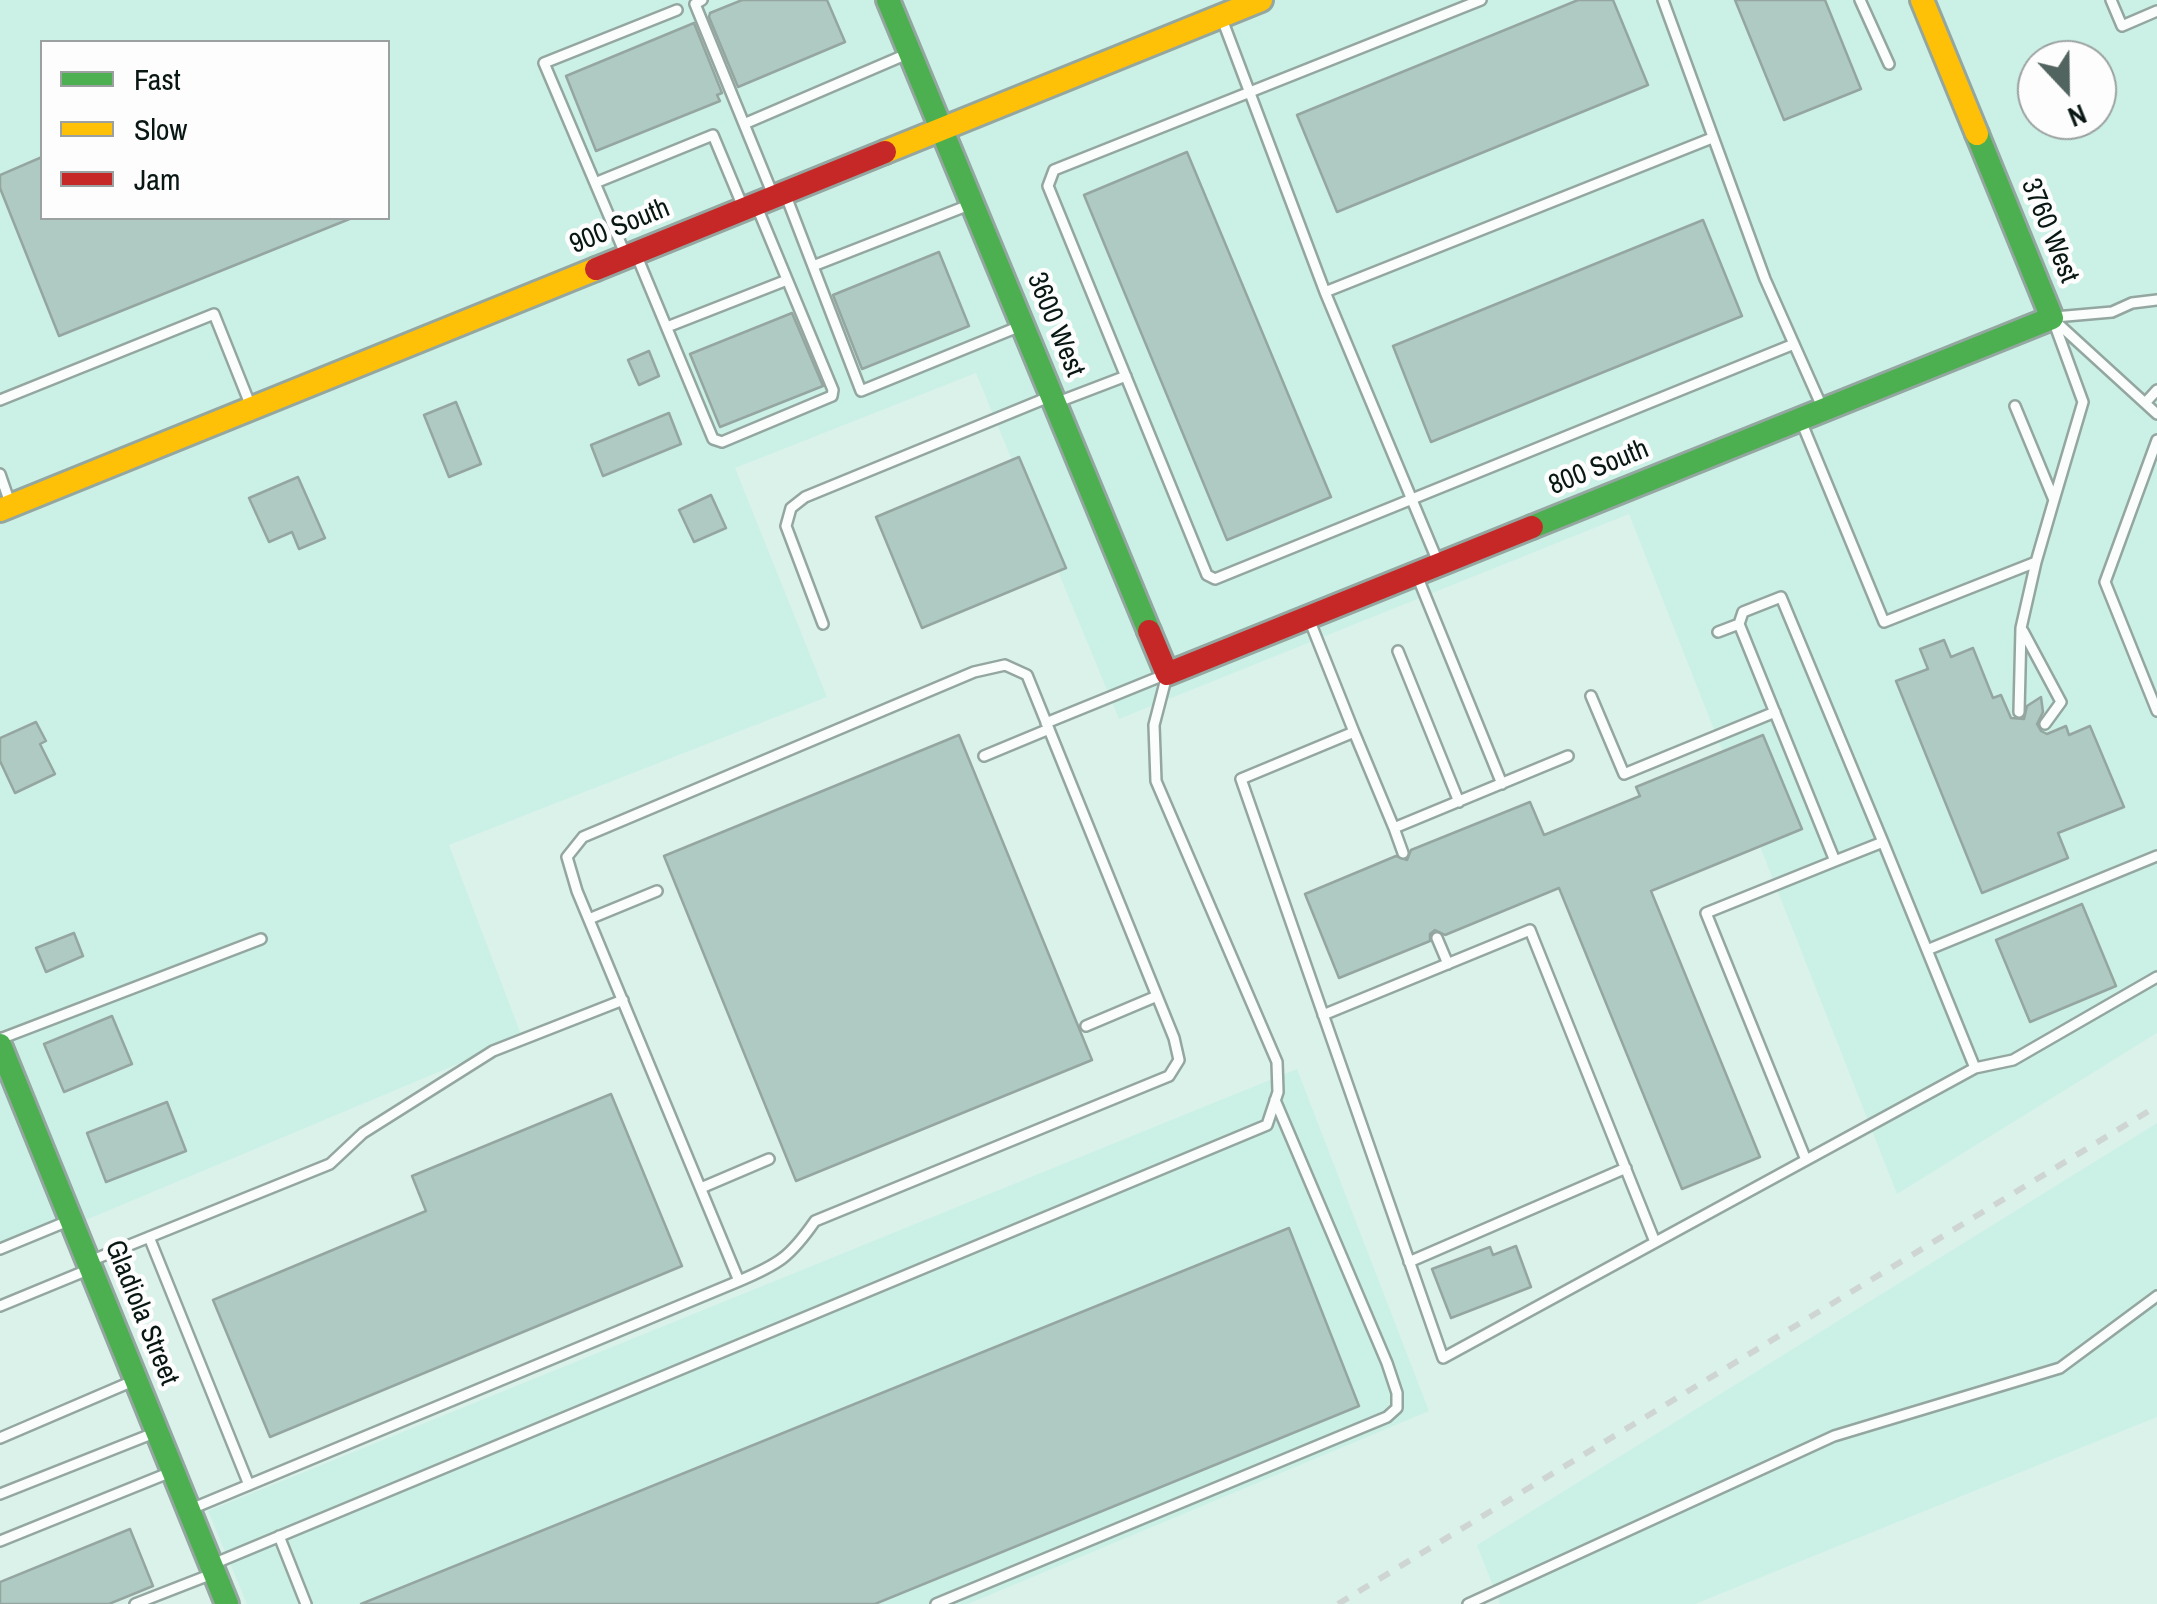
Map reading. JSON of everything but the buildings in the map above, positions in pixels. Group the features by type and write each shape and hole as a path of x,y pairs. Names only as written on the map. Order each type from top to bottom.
{"street":[{"name":"3600 West","path":"888,0 1167,674"},
{"name":"900 South","path":"5,508 1261,0"},
{"name":"3760 West","path":"1922,0 2052,318"},
{"name":"800 South","path":"1167,674 2052,318"},
{"name":"Gladiola Street","path":"0,1042 7,1084 71,1220 227,1604"}],"lane":[{"path":"677,10 544,63 596,183 666,327 713,439 722,442 832,396 833,390 787,280 744,124 695,4 702,0"},
{"path":"1482,0 1054,170 1048,186 1208,575 1216,579 1794,344"},
{"path":"1664,0 1765,278 1824,410"},
{"path":"1860,0 1889,64"},
{"path":"2111,0 2122,26 2157,12"},
{"path":"1221,16 1326,292 1439,564"},
{"path":"744,124 910,52"},
{"path":"596,183 713,135 813,266 861,391 1023,325"},
{"path":"1326,292 1712,138"},
{"path":"813,266 972,204"},
{"path":"666,327 787,280"},
{"path":"2052,318 2112,312 2132,303 2157,300"},
{"path":"0,400 214,314 252,408"},
{"path":"2052,318 2157,414"},
{"path":"2019,712 2021,628 2083,402 2052,318"},
{"path":"823,624 786,526 791,508 805,497 1053,400 1126,376"},
{"path":"2146,402 2157,390"},
{"path":"2015,406 2054,500"},
{"path":"1800,420 1884,622 2036,562"},
{"path":"2157,440 2105,582 2157,711"},
{"path":"0,474 5,508"},
{"path":"1416,574 1502,784"},
{"path":"1835,860 1739,624 1743,612 1781,596 1975,1068"},
{"path":"1308,617 1403,853"},
{"path":"1718,632 1739,624"},
{"path":"2021,628 2061,702 2045,724"},
{"path":"1398,651 1459,802"},
{"path":"189,1510 739,1281 779,1264 815,1221 1169,1076 1179,1060 1157,996 1027,676 1005,664 974,672 619,822 583,838 567,858 588,919 739,1281"},
{"path":"984,756 1167,674"},
{"path":"135,1604 278,1536 1267,1125 1278,1092 1277,1062 1156,781 1154,725 1167,674"},
{"path":"1591,696 1624,774 1775,712"},
{"path":"1354,732 1241,779 1442,1358 1975,1068 2012,1060 2157,977"},
{"path":"1394,828 1568,756"},
{"path":"1806,1160 1706,913 1883,842"},
{"path":"1927,950 2157,856"},
{"path":"588,919 657,890"},
{"path":"1323,1015 1530,930 1656,1242"},
{"path":"0,1042 261,938"},
{"path":"1437,938 1448,964"},
{"path":"1086,1026 1157,996"},
{"path":"0,1306 149,1237 330,1164 362,1133 492,1052 623,1000"},
{"path":"936,1604 1387,1417 1396,1408 1397,1393 1387,1364 1275,1100"},
{"path":"701,1188 770,1160"},
{"path":"1409,1262 1626,1168"},
{"path":"0,1249 71,1220"},
{"path":"149,1237 249,1485"},
{"path":"1468,1604 1834,1436 2060,1368 2157,1296"},
{"path":"0,1438 136,1380"},
{"path":"0,1494 157,1432"},
{"path":"0,1542 173,1471"},
{"path":"278,1536 306,1604"}],"shaded area":[{"path":"0,0 2157,0 2157,1033 1897,1194 1629,514 1119,719 976,373 735,468 827,697 449,845 522,1037 0,1256"},
{"path":"1297,1069 1429,1411 968,1604 247,1604 208,1511"},
{"path":"2157,1123 2157,1417 1695,1604 1500,1604 1477,1545"}],"railway":[{"path":"1338,1604 2157,1106"}],"traffic: fast":[{"path":"888,0 1149,631"},
{"path":"1532,527 2052,318 1977,134"},
{"path":"0,1045 227,1604"}],"traffic: slow":[{"path":"885,152 1261,0"},
{"path":"1922,0 1977,134"},
{"path":"0,510 596,269"}],"traffic: jam":[{"path":"596,269 885,152"},
{"path":"1149,631 1167,674 1532,527"}]}
